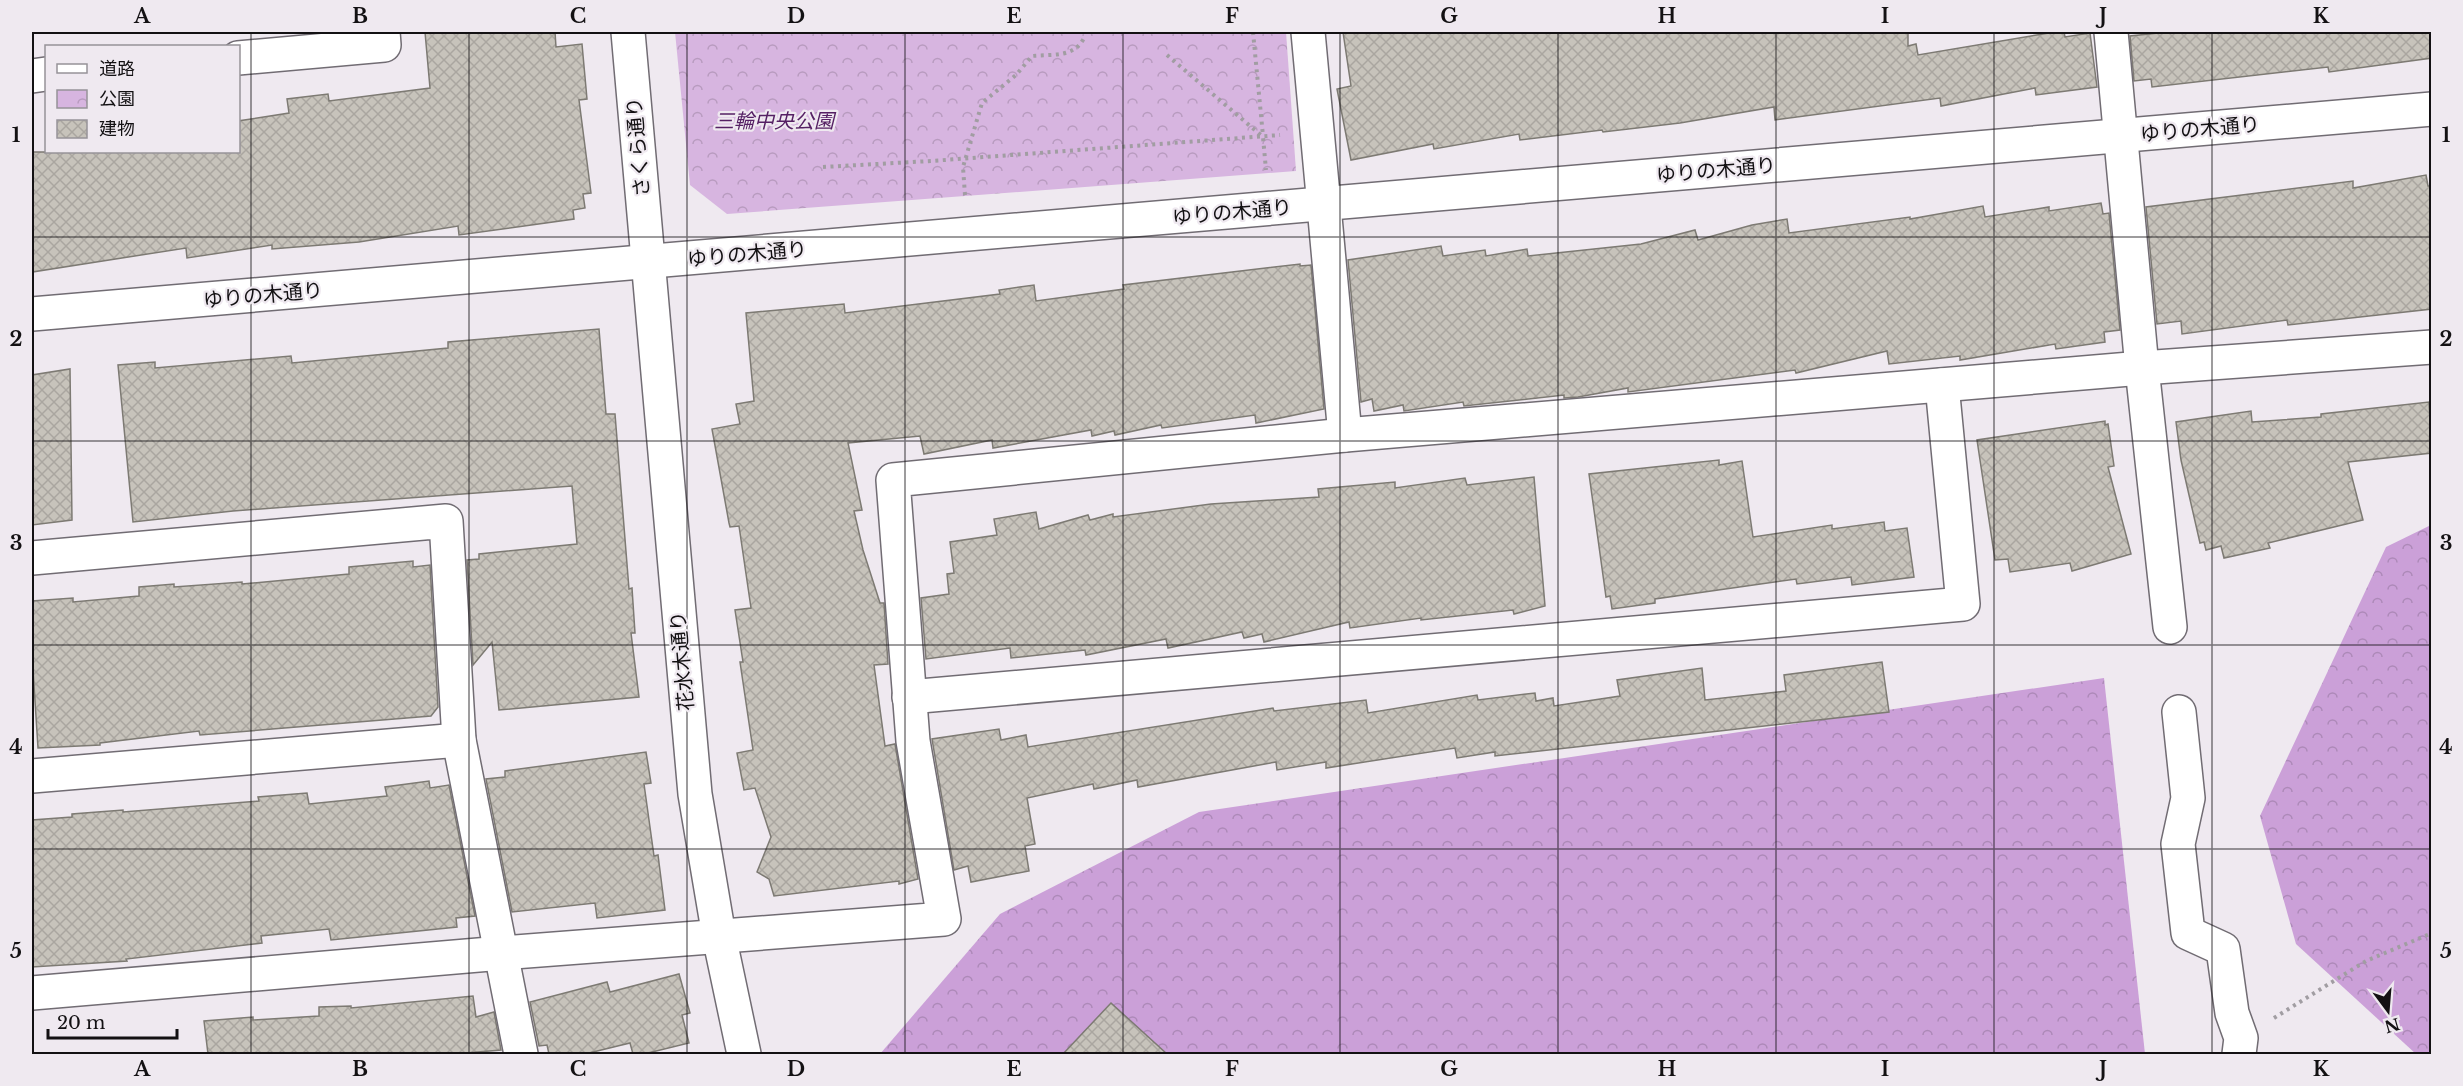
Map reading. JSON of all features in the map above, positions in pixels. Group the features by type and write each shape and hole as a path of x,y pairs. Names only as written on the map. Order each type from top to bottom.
{"street":[{"path":"240,58 384,45 383,32"},
{"name":"さくら通り","path":"628,32 648,263"},
{"path":"1308,32 1345,435"},
{"path":"2111,32 2142,368 2170,627"},
{"name":"ゆりの木通り","path":"32,314 2432,109"},
{"name":"花水木通り","path":"648,263 695,794 719,936 744,1054"},
{"path":"32,993 502,953 944,919 913,741 892,480 1345,435 2142,368 2432,347"},
{"path":"909,697 1963,604 1942,385"},
{"path":"32,558 446,521 459,740 521,1054"},
{"path":"2179,712 2188,798 2178,844 2188,933 2223,949 2232,1013 2240,1046"},
{"path":"32,776 459,740"}],"path":[{"path":"1253,32 1266,172"},
{"path":"965,197 963,167 982,103 1016,75 1032,56 1065,54 1080,47 1084,38"},
{"path":"1167,55 1263,137"},
{"path":"823,167 1263,137"},
{"path":"2240,1046 2366,961 2432,933"}],"green space":[{"name":"三輪中央公園","path":"675,32 1286,32 1296,171 727,214 690,185"},
{"path":"2431,525 2432,1054 2416,1054 2296,944 2260,816 2386,547"},
{"path":"2104,678 2145,1054 880,1054 1000,914 1199,812"}],"building":[{"path":"425,32 555,32 556,47 582,44 587,99 579,100 591,193 583,194 585,208 573,210 574,219 459,235 458,226 359,242 272,249 272,245 187,258 186,248 32,272 32,152 240,153 240,121 289,113 287,99 328,94 329,101 430,88"},
{"path":"1343,32 1908,32 1908,46 1916,44 1918,55 2055,32 2064,32 2065,37 2090,33 2097,87 2036,95 2035,88 1941,106 1940,98 1775,120 1774,107 1680,123 1603,132 1602,130 1520,140 1519,134 1434,149 1433,144 1351,160 1337,89 1351,86"},
{"path":"2168,32 2432,32 2432,58 2329,72 2328,67 2152,87 2151,79 2134,81 2130,36"},
{"path":"2426,175 2428,186 2432,186 2432,309 2288,325 2287,320 2182,334 2181,321 2157,324 2146,207 2353,181 2353,188"},
{"path":"2101,203 2103,214 2109,213 2120,330 2104,332 2105,342 2056,349 2055,344 1960,360 1960,356 1889,364 1887,351 1796,373 1795,370 1628,392 1628,388 1578,397 1564,398 1564,395 1464,406 1463,402 1404,411 1403,405 1374,411 1372,399 1361,402 1348,260 1441,246 1443,256 1485,250 1486,256 1527,249 1528,256 1641,244 1695,230 1698,240 1752,225 1787,219 1789,233 1910,217 1910,219 1983,206 1985,217 2049,207 2049,211"},
{"path":"1300,264 1300,266 1311,265 1324,409 1256,423 1255,415 1162,428 1161,425 1115,435 1114,431 1092,436 1091,430 993,448 992,440 924,454 920,436 848,443 862,510 854,511 863,550 880,603 884,603 888,664 874,665 885,746 895,744 918,879 899,884 899,881 774,896 769,879 757,872 771,837 755,788 744,790 737,753 753,750 735,610 751,608 739,526 730,527 712,429 740,424 736,404 754,401 746,313 844,304 845,313 1000,294 999,290 1034,285 1036,301 1124,289 1123,285"},
{"path":"599,329 606,414 615,414 629,589 632,588 635,633 631,633 639,697 499,710 492,642 473,665 467,560 479,559 479,554 577,544 572,486 233,511 133,522 118,365 155,362 155,368 291,356 292,363 448,348 448,342"},
{"path":"70,369 72,520 32,525 32,375"},
{"path":"2429,402 2432,453 2348,462 2363,520 2268,543 2270,548 2224,558 2221,546 2206,550 2204,542 2200,543 2181,460 2176,422 2251,411 2252,422 2321,417 2321,414"},
{"path":"2105,421 2105,425 2108,424 2114,466 2108,467 2131,554 2072,571 2070,563 2010,572 2008,559 1995,560 1977,440"},
{"path":"1719,460 1719,465 1742,461 1753,537 1832,525 1832,529 1884,522 1885,531 1907,528 1914,577 1852,585 1851,577 1797,584 1796,579 1655,599 1655,603 1612,609 1610,596 1606,597 1589,474"},
{"path":"1534,477 1545,606 1514,614 1513,610 1421,620 1421,618 1350,628 1349,622 1264,642 1262,634 1244,638 1242,632 1168,648 1166,639 1086,655 1085,650 1011,658 1010,648 926,659 921,598 949,594 947,574 954,573 950,542 997,535 994,519 1036,512 1039,529 1088,515 1090,520 1113,514 1113,517 1211,504 1319,497 1318,489 1395,482 1395,488 1465,478 1467,485"},
{"path":"413,561 413,567 430,565 438,707 431,716 200,735 199,731 100,743 100,745 38,748 32,654 32,601 73,598 73,602 139,596 139,587 174,584 174,587 242,582 242,584 349,574 349,567"},
{"path":"1882,662 1889,712 1495,756 1495,752 1457,758 1455,748 1326,768 1326,762 1277,770 1276,762 1138,787 1137,780 1094,789 1093,784 1027,798 1035,844 1025,846 1029,871 971,882 968,866 954,870 932,739 999,729 1001,740 1026,735 1028,747 1273,708 1274,711 1366,700 1368,713 1477,695 1478,700 1535,693 1536,701 1553,698 1554,706 1620,696 1617,680 1702,668 1705,700 1786,691 1784,675"},
{"path":"646,752 651,783 644,784 654,856 658,855 665,910 597,918 595,903 512,912 486,779 505,777 505,771"},
{"path":"429,781 430,788 449,785 475,916 456,918 457,927 331,940 329,929 261,936 262,943 126,959 127,961 32,967 32,820 72,817 72,814 259,801 258,797 307,793 309,804 387,796 385,787"},
{"path":"679,974 690,1013 682,1015 689,1043 644,1054 633,1054 630,1043 585,1054 549,1054 547,1045 539,1046 530,1002 607,982 610,992"},
{"path":"473,996 476,1017 494,1012 501,1050 454,1054 208,1054 204,1021 253,1017 253,1020 319,1016 319,1007 351,1006 351,1008"},
{"path":"1111,1003 1167,1054 1063,1054"}]}
